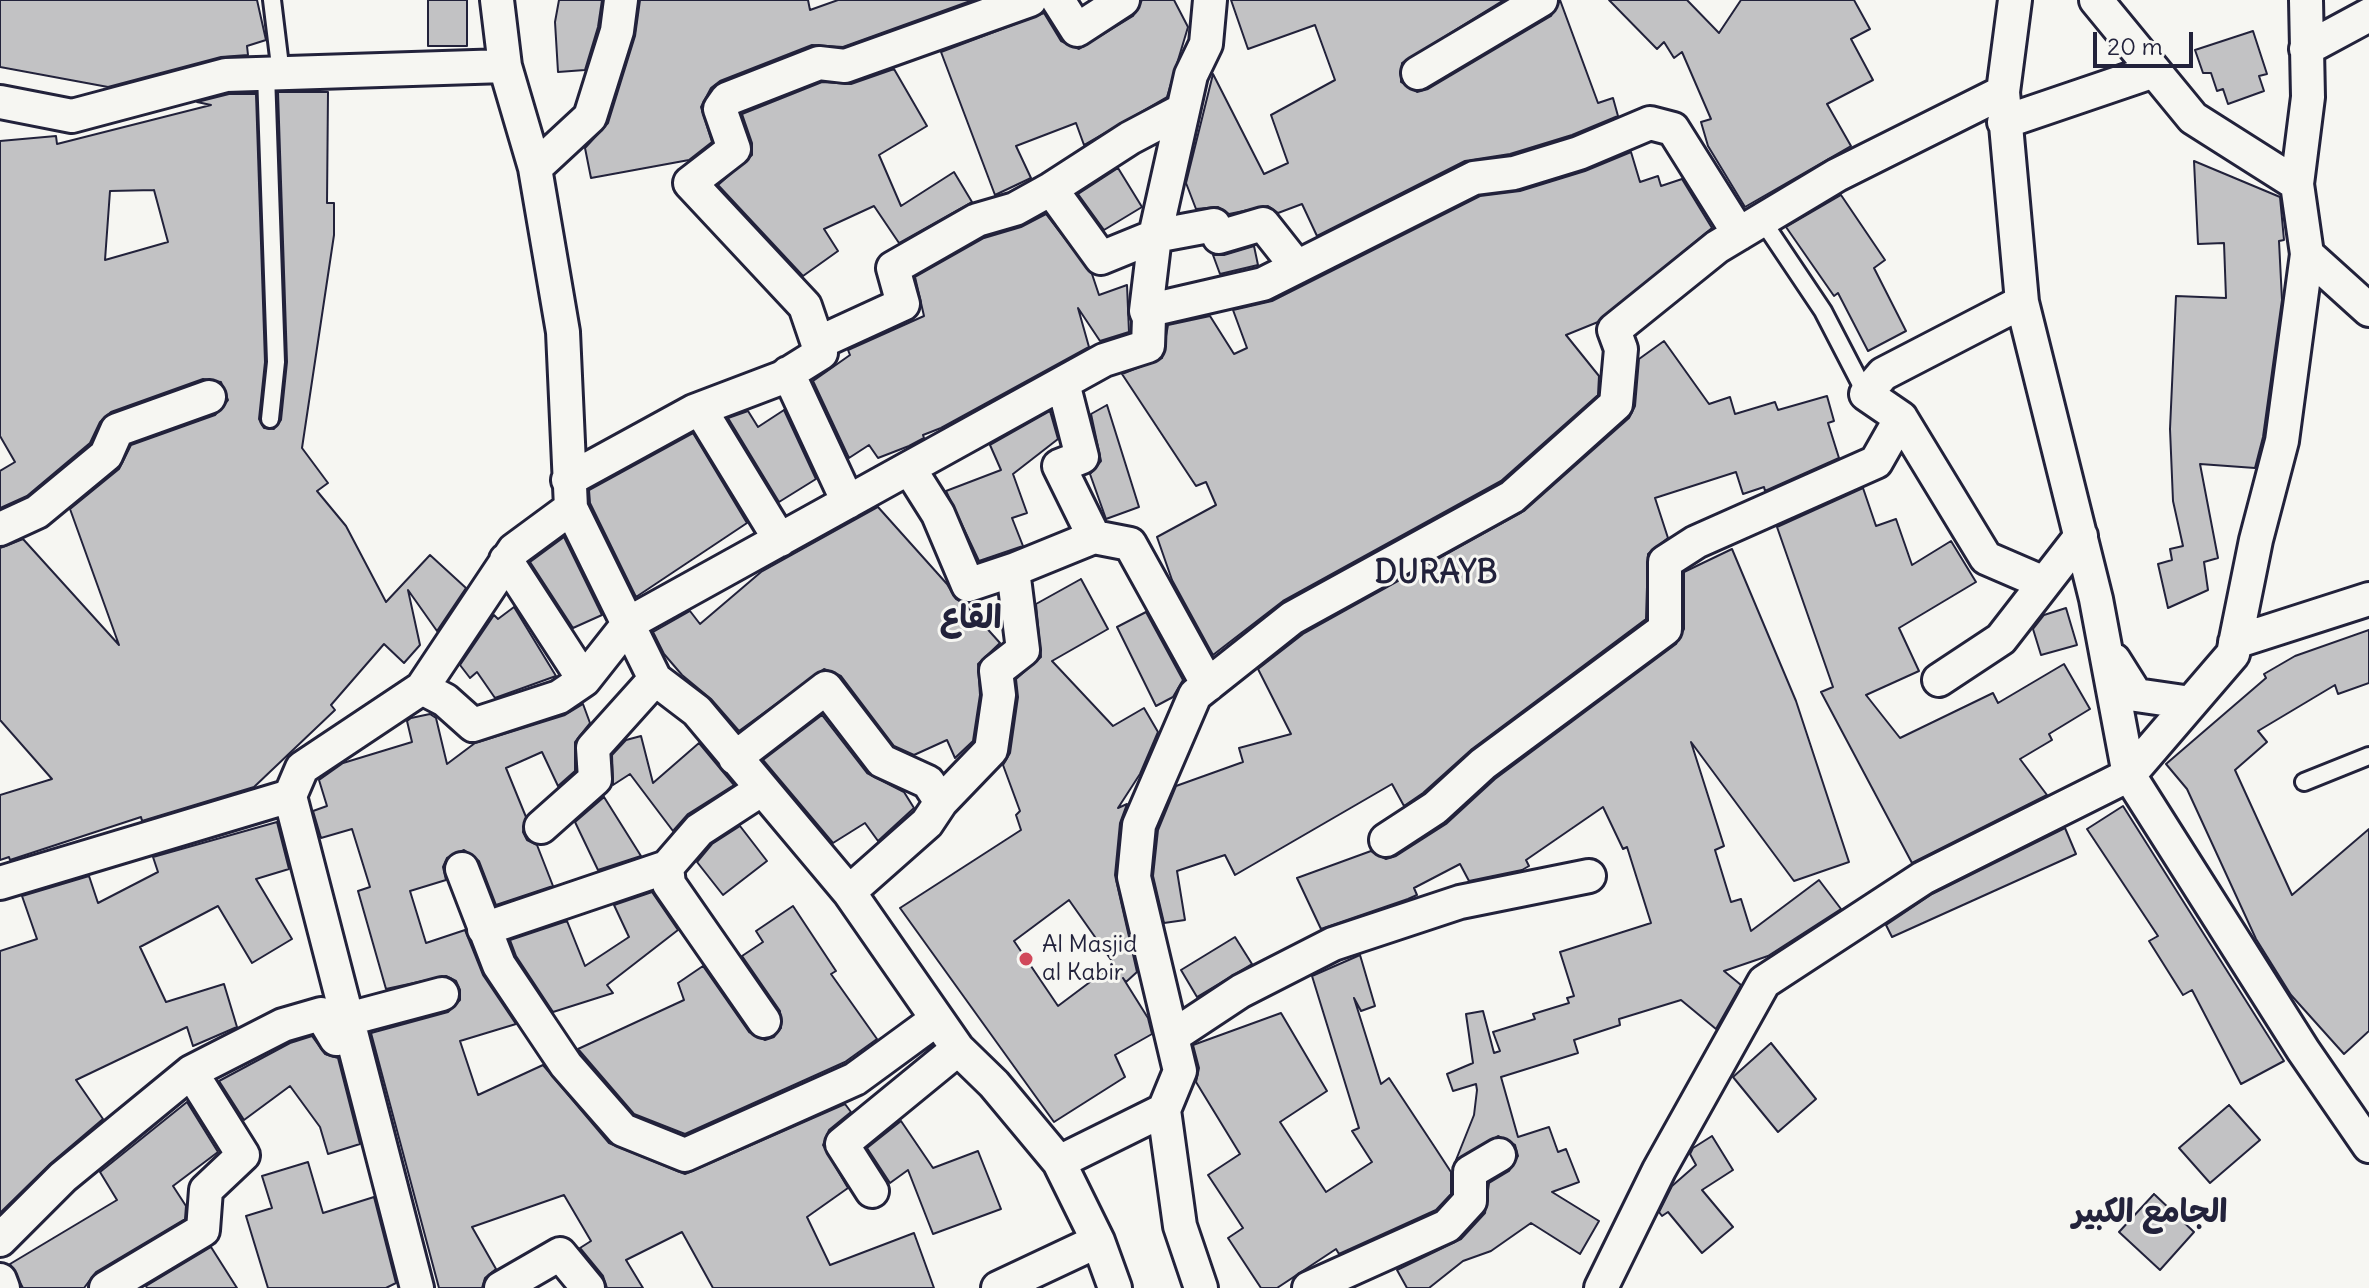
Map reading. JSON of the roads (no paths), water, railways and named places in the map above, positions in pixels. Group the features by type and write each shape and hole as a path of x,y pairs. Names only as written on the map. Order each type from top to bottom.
{"street":[{"path":"497,0 505,66 535,168 563,332 569,494 655,679 697,711 849,892 958,1049 994,1084 1059,1162 1098,1241 1115,1288"},
{"path":"535,168 590,117 617,31 621,0"},
{"path":"417,1287 290,796 302,768 422,688 506,560 569,494 700,409 788,373 821,353 805,306 690,183 734,149 720,109 727,99 819,63 845,66 1030,0"},
{"path":"1058,0 1077,30 1123,0"},
{"path":"422,688 445,700 473,725 559,697 584,680 629,623 1104,360 1148,346 1146,311 1155,236 1191,75 1206,44 1210,0"},
{"path":"1418,73 1541,0"},
{"path":"2015,0 2004,107 2022,302 2081,536 2129,775 2303,1050 2369,1146"},
{"path":"2096,0 2193,118 2297,184"},
{"path":"1601,1288 1659,1170 1764,982 1923,878 2129,775 2233,654 2256,540 2282,441 2307,254 2297,184 2308,97 2306,0"},
{"path":"2306,49 2369,15"},
{"path":"0,102 72,116 226,75 505,66"},
{"path":"1201,1288 1180,1226 1164,1110 1180,1071 1134,877 1139,825 1195,695 1292,618 1512,497 1616,404 1621,349 1614,330 1750,227 1837,175 2004,107 2154,71"},
{"path":"818,343 903,304 893,268 977,220 1015,209 1130,138 1183,110"},
{"path":"1146,311 1263,284 1474,178 1514,173 1579,153 1650,123 1673,129 1750,227"},
{"path":"1051,189 1101,258 1155,236 1214,225 1219,237 1263,224 1297,267"},
{"path":"2307,254 2369,310"},
{"path":"2022,302 1883,374 1866,394 1901,418 1986,558 2044,583"},
{"path":"788,373 848,502"},
{"path":"1063,383 1082,457 1059,466 1094,537"},
{"path":"0,528 37,512 106,455 117,430 209,397"},
{"path":"700,409 780,540"},
{"path":"1386,840 1435,808 1483,764 1665,629 1665,562 1696,542 1876,462 1901,418"},
{"path":"909,468 938,514 968,585 1094,537 1130,544 1208,685"},
{"path":"1939,680 2001,639 2081,536"},
{"path":"506,560 584,680"},
{"path":"849,892 927,823 941,802 991,750 999,695 996,671 1023,650 1013,570"},
{"path":"2235,642 2369,599"},
{"path":"2104,644 2136,695 2191,703"},
{"path":"541,827 595,779 593,748 655,679"},
{"path":"735,758 826,688 882,761 928,782 941,802"},
{"path":"484,929 667,867 699,830 762,789"},
{"path":"0,883 290,796"},
{"path":"667,867 669,884 764,1021"},
{"path":"462,869 499,965 575,1076 623,1130 685,1155 855,1079 937,1019"},
{"path":"1173,1036 1241,991 1333,944 1460,902 1589,876"},
{"path":"0,1240 63,1177 191,1072 283,1025 321,1014 336,1039 349,1027 442,994"},
{"path":"872,1191 842,1144 958,1049"},
{"path":"106,1288 203,1230 206,1190 243,1155 191,1072"},
{"path":"1059,1162 1164,1110"},
{"path":"1320,1286 1447,1226 1470,1201 1470,1172 1499,1155"},
{"path":"998,1288 1098,1241"},
{"path":"501,1288 560,1254 588,1288"},
{"path":"0,1280 3,1288"}],"lane":[{"path":"270,419 276,362 272,0"},
{"path":"1750,227 1823,311 1866,394"},
{"path":"2304,782 2369,756"}],"place":[{"name":"Al Masjid al Kabir","path":"1026,959"}],"district":[{"name":"DURAYB","path":"1436,574"},
{"name":"القاع","path":"971,619"},
{"name":"الجامع الكبير","path":"2150,1213"}]}
